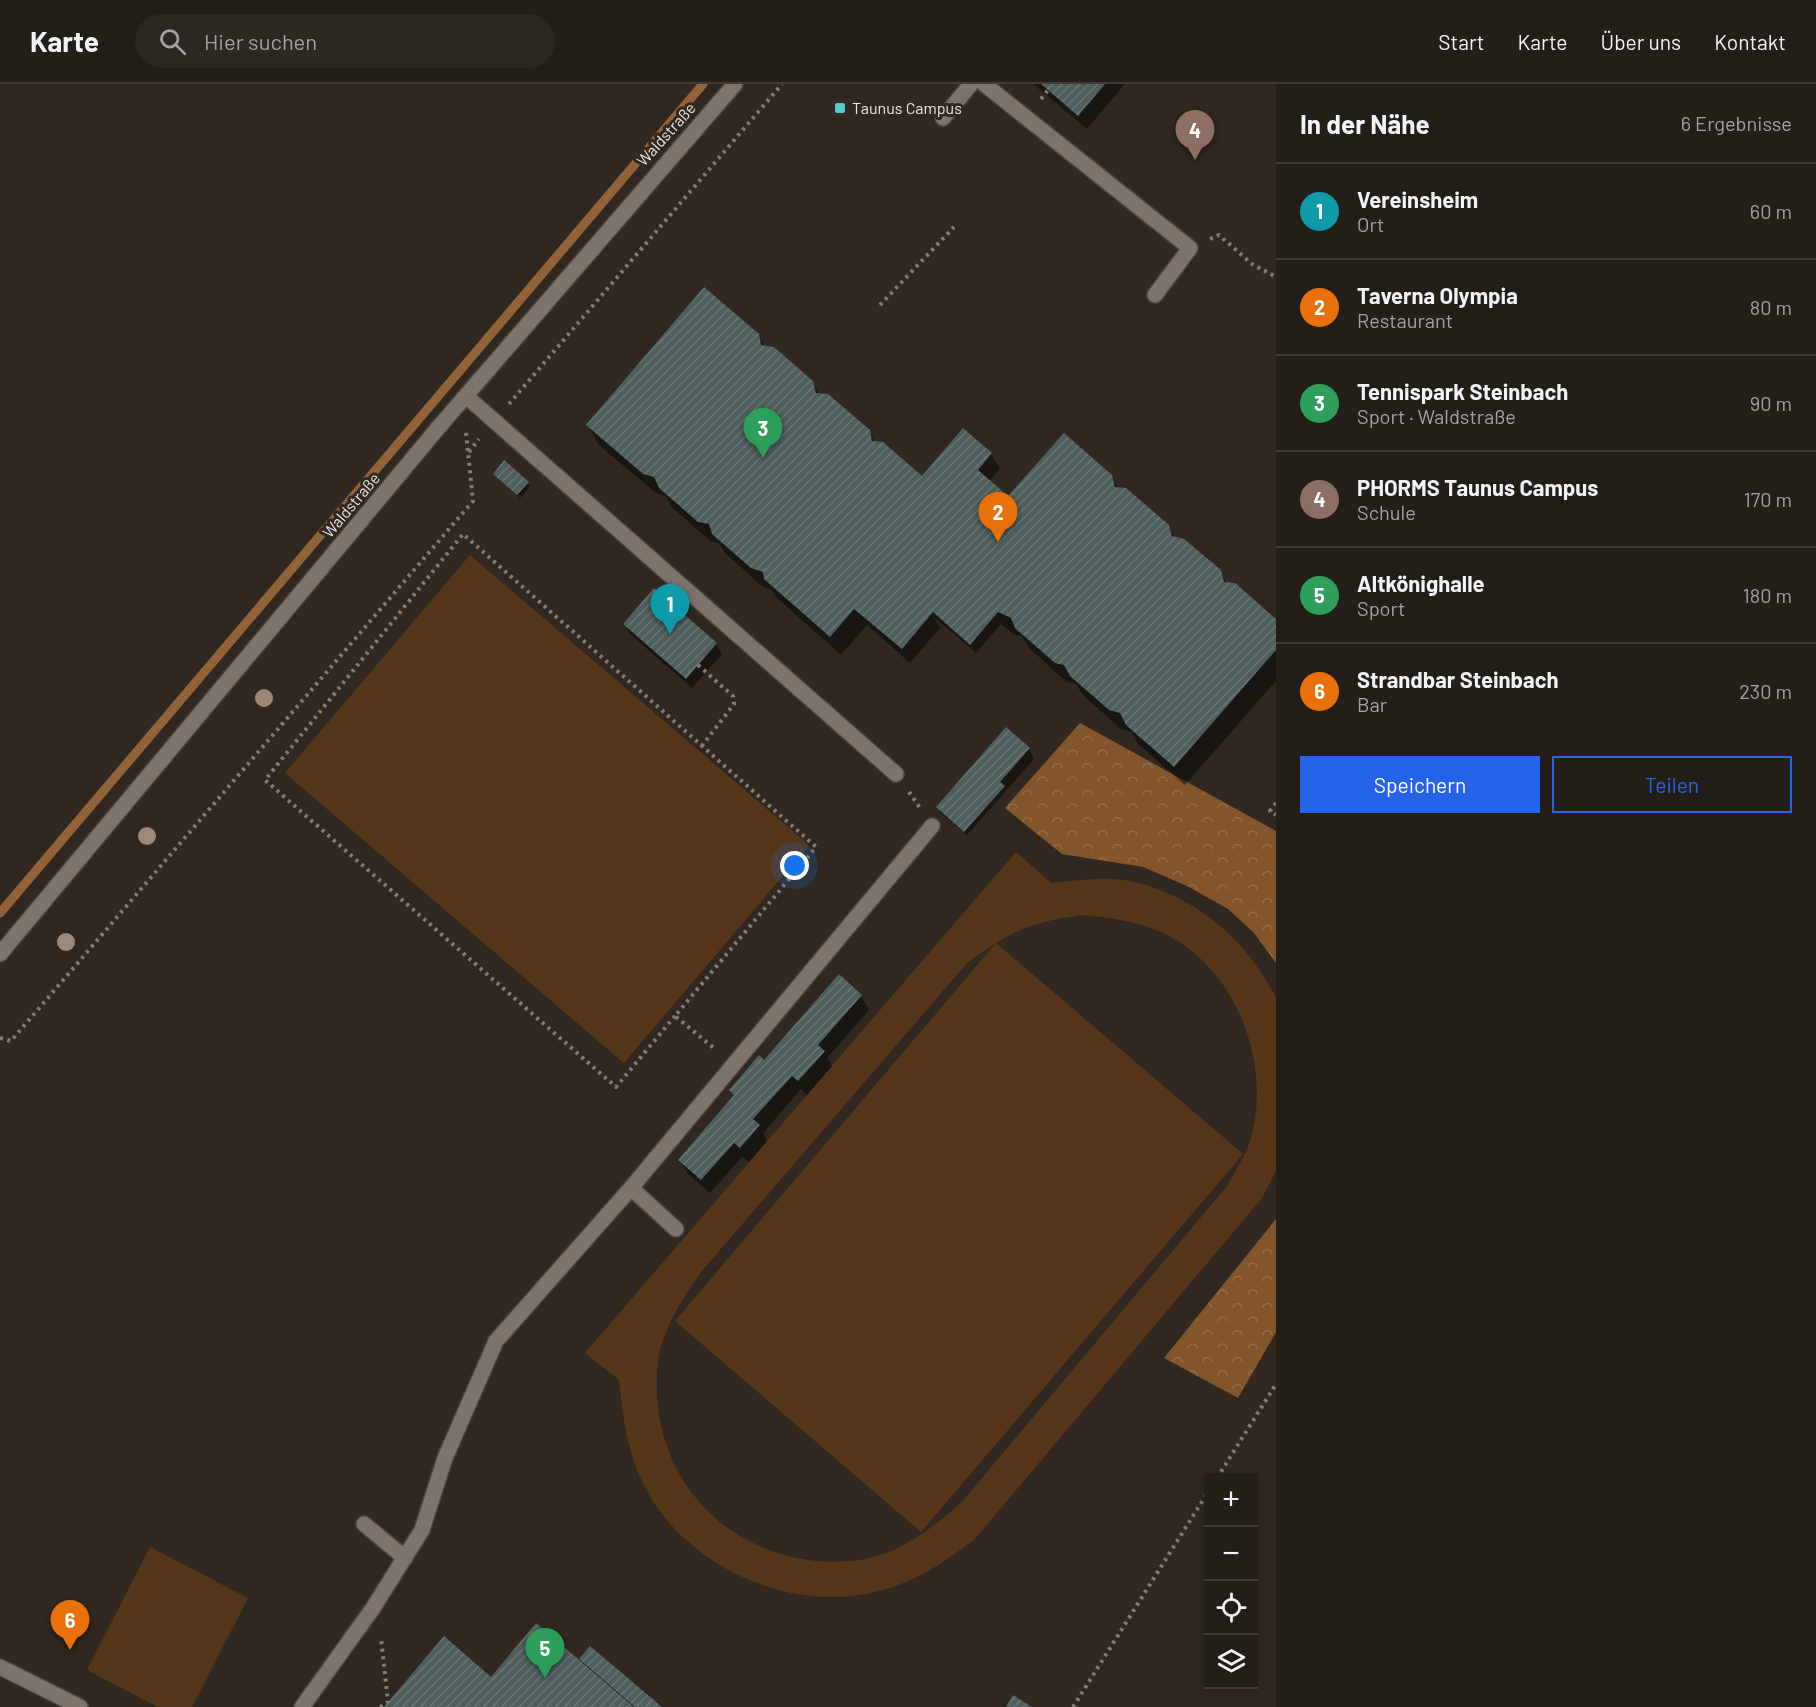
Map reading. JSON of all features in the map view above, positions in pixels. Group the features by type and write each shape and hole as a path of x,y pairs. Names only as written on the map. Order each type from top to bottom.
{"street":[{"name":"Waldstraße","path":"0,954 464,398 735,84"},
{"path":"943,118 971,84"},
{"path":"984,84 1190,248 1155,295"},
{"path":"464,398 494,421 896,774"},
{"path":"302,1707 373,1608 422,1530 445,1458 496,1341 631,1188 932,826"},
{"path":"631,1188 676,1229"},
{"path":"364,1524 405,1558"},
{"path":"0,1667 80,1707"}],"path":[{"path":"468,452 782,84"},
{"path":"880,305 954,227"},
{"path":"1190,248 1219,235 1252,264 1276,277"},
{"path":"0,1038 12,1041 473,501 464,398"},
{"path":"463,534 816,847 675,1016 616,1087 265,780 463,534"},
{"path":"698,664 733,696 734,704 701,747"},
{"path":"896,774 932,826"},
{"path":"1276,803 1270,811 1276,815"},
{"path":"675,1016 733,1065"},
{"path":"1220,1473 1276,1384"},
{"path":"1073,1707 1204,1500"},
{"path":"373,1608 384,1652 388,1702 380,1707"}],"green space":[{"path":"1080,723 1276,831 1276,963 1254,933 1228,909 1187,886 1143,867 1062,854 1005,808"},
{"path":"1276,1219 1276,1332 1238,1398 1164,1358"}],"shaded area":[{"path":"470,555 809,845 624,1063 285,773"},
{"path":"1016,852 1051,883 1117,879 1139,883 1182,900 1202,912 1236,941 1265,978 1276,998 1276,1171 1262,1198 974,1540 917,1577 879,1591 845,1597 811,1596 777,1589 744,1577 713,1560 685,1539 662,1514 644,1485 633,1460 624,1421 619,1380 585,1353","holes":["1081,915 1132,922 1161,932 1188,948 1211,970 1230,996 1244,1025 1253,1056 1257,1088 1255,1120 1247,1150 1240,1164 1227,1186 961,1503 936,1523 896,1549 866,1559 850,1561 814,1561 781,1554 750,1541 722,1523 698,1500 679,1473 665,1442 658,1407 657,1375 662,1343 674,1315 701,1272 967,963 996,943 1021,930 1047,921"]},
{"path":"996,943 1243,1154 921,1532 675,1321"},
{"path":"150,1547 248,1598 192,1707 158,1707 87,1670"}],"building":[{"path":"1041,84 1105,84 1078,116"},
{"path":"704,287 759,334 761,345 774,347 813,381 816,393 828,394 870,430 872,441 883,442 922,476 963,428 992,453 978,470 1008,496 1064,433 1112,475 1115,487 1126,488 1169,525 1172,536 1184,539 1221,570 1224,582 1235,583 1276,619 1276,650 1174,767 1126,725 1120,713 1109,710 1070,676 1064,665 1055,663 1015,628 1011,618 998,612 970,645 933,612 902,649 854,609 830,637 764,579 763,572 751,568 712,534 709,524 698,522 659,488 654,477 643,474 586,425"},
{"path":"504,460 529,482 517,495 493,474"},
{"path":"654,588 717,643 686,679 623,624"},
{"path":"1006,727 1030,748 1000,782 1005,786 964,832 936,807"},
{"path":"839,974 862,995 818,1045 825,1051 798,1081 792,1076 753,1119 760,1125 740,1148 734,1143 701,1180 678,1160 734,1095 729,1090 759,1055 764,1060"},
{"path":"536,1623 634,1707 384,1707 444,1636 491,1677"},
{"path":"590,1646 662,1707 635,1707 579,1659"},
{"path":"1013,1695 1032,1707 1006,1707"}],"waterway":[{"path":"0,913 703,84"}],"place":[{"name":"Taunus Campus","path":"840,108"},
{"name":"PHORMS Taunus Campus","path":"1195,160"},
{"name":"Tennispark Steinbach","path":"763,458"},
{"name":"Taverna Olympia","path":"998,542"},
{"name":"Vereinsheim","path":"670,634"},
{"name":"Strandbar Steinbach","path":"70,1650"},
{"name":"Altkönighalle","path":"545,1678"}]}
